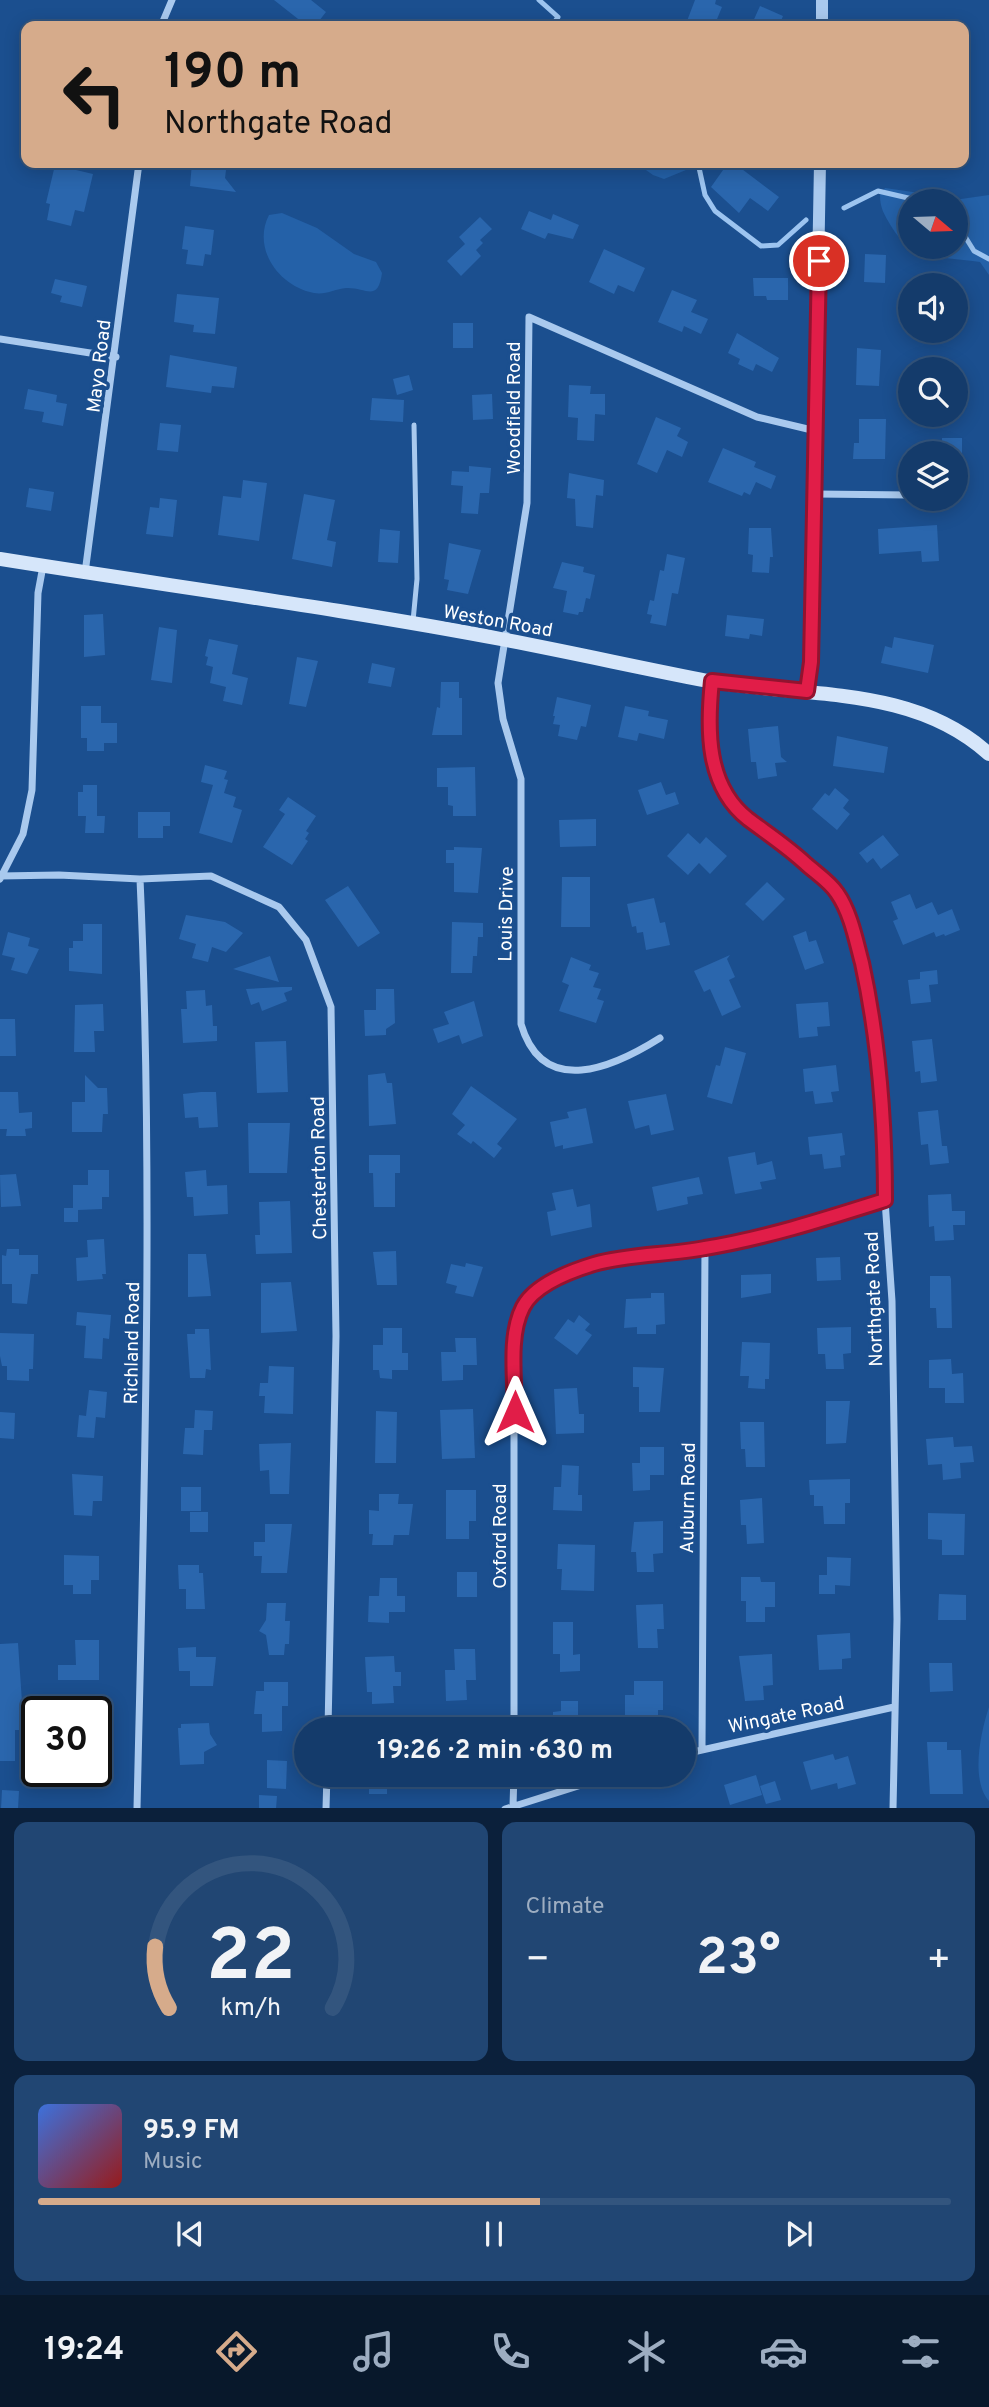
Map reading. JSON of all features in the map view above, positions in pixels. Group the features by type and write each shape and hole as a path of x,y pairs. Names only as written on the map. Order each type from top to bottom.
{"main road":[{"name":"Weston Road","path":"0,559 504,640 712,681 807,691 926,715 963,733 984,750"}],"street":[{"path":"163,21 172,0"},
{"path":"822,0 822,21"},
{"name":"Mayo Road","path":"85,573 116,357 138,168"},
{"path":"807,691 811,662 820,168"},
{"name":"Woodfield Road","path":"504,640 527,503 529,317 757,417 816,431"},
{"path":"0,339 116,357"},
{"path":"815,494 898,495"},
{"path":"1,877 23,834 32,790 38,593 43,566"},
{"name":"Louis Drive","path":"504,640 499,701 521,779 519,1007 525,1038 544,1059 569,1070 582,1071 612,1065 660,1038"},
{"name":"Northgate Road","path":"712,681 708,718 713,764 726,795 746,817 783,843 837,893 855,936 874,1016 885,1138 885,1200 892,1301 897,1619 893,1808"},
{"name":"Chesterton Road","path":"1,877 59,875 140,879 211,876 279,907 306,940 331,1007 336,1336 328,1717"},
{"name":"Richland Road","path":"137,1808 148,1289 145,1003 140,879"},
{"name":"Oxford Road","path":"514,1717 514,1347 522,1307 540,1287 595,1264 705,1248 807,1226 885,1200"},
{"name":"Auburn Road","path":"702,1748 705,1248"},
{"name":"Wingate Road","path":"696,1750 894,1707"},
{"path":"326,1808 327,1787"},
{"path":"513,1787 513,1806"},
{"path":"505,1808 574,1787"}],"lane":[{"path":"412,625 417,579 414,425"}],"shaded area":[{"path":"643,168 691,168 664,179"},
{"path":"885,188 898,190 898,236 891,226 880,195"},
{"path":"989,195 989,275 980,262 957,259 968,259 968,198"},
{"path":"282,213 317,228 354,254 376,262 382,273 378,288 374,291 346,288 314,293 289,282 272,264 264,240 269,215"},
{"path":"989,1707 989,1801 980,1781 979,1755"}],"building":[{"path":"274,0 311,0 326,12 319,21 301,21"},
{"path":"695,0 716,0 715,4 722,7 716,21 687,21"},
{"path":"760,6 783,16 781,21 753,21"},
{"path":"54,168 93,174 84,212 75,210 71,226 47,220 50,204 46,203"},
{"path":"192,168 226,170 225,178 236,192 190,186"},
{"path":"724,168 741,168 779,197 768,211 750,198 739,213 711,187"},
{"path":"529,211 551,220 553,214 579,225 573,239 548,233 545,239 521,229"},
{"path":"480,217 492,229 480,240 483,243 476,250 481,256 461,276 447,261 465,244 459,237"},
{"path":"185,226 214,230 211,255 205,254 203,266 186,264 188,250 182,249"},
{"path":"604,249 645,268 634,292 618,285 614,294 589,282"},
{"path":"865,254 886,255 885,283 864,282"},
{"path":"753,278 788,278 788,300 767,300 766,296 754,296"},
{"path":"55,279 87,286 82,307 60,302 62,296 51,293"},
{"path":"672,290 697,300 691,312 708,319 701,334 684,326 682,332 658,322"},
{"path":"177,294 219,298 215,334 193,332 194,325 174,322"},
{"path":"453,323 473,323 473,348 453,348"},
{"path":"737,333 779,358 772,372 756,364 753,371 738,364 740,359 728,353"},
{"path":"857,348 881,350 879,386 856,385"},
{"path":"170,355 237,367 234,388 212,386 211,393 166,387"},
{"path":"409,375 413,390 397,395 393,379"},
{"path":"569,385 591,386 590,394 605,394 605,415 595,414 594,441 577,440 578,418 568,417"},
{"path":"28,389 57,395 56,402 67,404 63,426 42,422 44,412 24,409"},
{"path":"492,394 493,419 473,420 472,395"},
{"path":"372,398 404,400 403,422 370,420"},
{"path":"656,417 681,428 677,436 688,442 682,457 667,450 657,473 637,464"},
{"path":"859,419 886,419 885,459 853,459 854,443 859,443"},
{"path":"160,423 181,425 178,452 157,450"},
{"path":"942,438 962,438 962,441 942,441"},
{"path":"723,448 756,462 754,467 776,476 771,489 756,482 750,495 744,492 742,496 708,482"},
{"path":"469,466 491,468 489,493 480,493 478,514 461,513 463,486 451,485 452,471 469,472"},
{"path":"569,473 604,480 603,496 596,495 593,528 576,526 575,499 567,498"},
{"path":"243,480 267,483 259,541 218,535 223,496 241,498"},
{"path":"29,488 54,492 51,511 26,507"},
{"path":"304,494 335,500 327,540 336,542 332,567 292,559"},
{"path":"160,498 177,500 173,537 146,534 150,507 159,508"},
{"path":"937,525 939,561 922,562 921,551 879,554 878,529"},
{"path":"749,528 771,528 773,557 770,557 769,573 752,572 753,555 748,554"},
{"path":"380,529 400,531 398,563 378,562"},
{"path":"449,543 481,550 468,594 447,590 449,580 444,579"},
{"path":"667,554 685,558 678,594 672,593 666,626 650,623 652,615 647,614 650,600 654,601 660,570 664,571"},
{"path":"562,562 584,567 583,572 595,575 590,599 586,598 583,612 578,615 563,612 567,591 553,588"},
{"path":"103,614 105,655 84,657 84,615"},
{"path":"727,615 764,619 762,636 750,634 749,639 725,636"},
{"path":"159,627 177,630 172,683 151,680"},
{"path":"894,637 934,645 928,673 881,663 885,646 892,648"},
{"path":"209,639 238,645 232,674 248,678 242,705 223,701 226,687 210,683 213,667 206,665 208,657 205,656"},
{"path":"297,657 318,661 306,707 289,704"},
{"path":"372,663 395,668 391,687 368,683"},
{"path":"441,682 459,682 462,735 432,735 437,707 440,708"},
{"path":"557,697 591,705 586,727 581,726 577,740 558,736 560,725 553,724"},
{"path":"81,706 101,706 101,723 117,723 117,743 104,743 104,751 87,751 87,738 81,738"},
{"path":"625,706 649,711 648,716 668,720 664,739 639,733 637,741 618,737"},
{"path":"778,726 781,757 787,762 775,763 777,776 758,779 756,762 751,762 748,729"},
{"path":"837,736 888,747 884,773 833,766"},
{"path":"205,765 227,771 224,779 228,780 224,793 236,797 233,807 242,810 232,843 199,833 213,785 201,782"},
{"path":"475,767 476,816 453,816 453,806 448,805 448,787 437,787 437,768"},
{"path":"661,782 666,795 675,792 679,804 647,815 638,790"},
{"path":"83,785 97,785 97,816 105,816 104,833 85,833 86,816 78,816 78,792 83,792"},
{"path":"835,788 849,800 843,808 850,814 837,830 812,809 825,793 829,796"},
{"path":"288,797 316,816 306,831 309,833 305,839 308,841 292,865 263,847 285,814 279,810"},
{"path":"138,812 170,812 170,826 163,826 163,838 138,838"},
{"path":"596,819 596,846 560,847 559,820"},
{"path":"688,833 700,844 706,837 727,856 710,874 699,863 688,875 667,856"},
{"path":"883,835 899,855 881,869 873,858 867,863 859,853"},
{"path":"454,847 482,848 478,893 454,892 454,863 446,863 446,850 454,850"},
{"path":"562,877 590,877 590,927 561,927"},
{"path":"767,882 785,899 763,921 745,904"},
{"path":"348,886 380,933 358,947 325,900"},
{"path":"910,894 916,909 932,902 938,915 952,909 960,930 936,937 934,932 903,945 893,921 898,919 891,902"},
{"path":"654,898 660,923 665,922 670,945 646,950 643,932 637,933 636,926 632,927 627,904"},
{"path":"186,915 225,922 243,933 226,952 212,947 208,962 192,958 196,944 179,939"},
{"path":"452,922 483,923 483,937 478,937 477,956 473,956 472,973 451,973"},
{"path":"83,924 102,924 102,974 69,971 69,948 73,948 73,941 83,941"},
{"path":"806,931 809,942 816,940 824,963 805,970 793,936"},
{"path":"8,932 30,938 28,946 39,949 27,974 11,970 15,958 2,955"},
{"path":"730,955 727,959 735,977 729,980 741,1007 722,1016 710,989 704,992 694,971"},
{"path":"270,956 279,982 233,969"},
{"path":"571,957 591,965 589,970 599,973 593,987 601,989 597,999 604,1001 596,1023 559,1011 569,985 562,982"},
{"path":"937,970 938,984 929,985 931,1002 911,1004 908,980 920,979 920,972"},
{"path":"292,987 292,990 284,993 287,1001 262,1011 259,1002 251,1005 246,989"},
{"path":"376,989 394,989 395,1023 386,1029 386,1035 365,1036 364,1010 376,1010"},
{"path":"205,990 206,1006 212,1005 213,1026 217,1026 217,1041 183,1043 181,1009 187,1009 186,991"},
{"path":"474,1001 483,1036 462,1044 459,1035 438,1043 433,1029 449,1024 444,1012"},
{"path":"828,1002 830,1026 817,1027 818,1036 799,1038 796,1004"},
{"path":"103,1004 104,1031 94,1031 95,1052 74,1052 75,1005"},
{"path":"0,1019 15,1019 16,1056 0,1056"},
{"path":"932,1039 937,1081 921,1083 920,1071 915,1072 912,1041"},
{"path":"286,1041 288,1092 257,1093 255,1042"},
{"path":"725,1047 746,1053 732,1104 707,1097 716,1065 720,1066"},
{"path":"836,1065 839,1091 831,1092 833,1102 815,1104 813,1091 805,1092 803,1069"},
{"path":"385,1073 387,1083 392,1083 396,1124 369,1126 368,1075"},
{"path":"85,1075 98,1088 107,1088 108,1114 103,1114 102,1132 72,1132 72,1102 85,1102"},
{"path":"471,1086 517,1119 497,1144 502,1148 494,1158 473,1141 471,1144 457,1134 465,1125 452,1114"},
{"path":"0,1092 18,1092 19,1113 32,1112 32,1128 25,1129 26,1136 6,1136 7,1129 0,1129"},
{"path":"216,1092 218,1127 199,1128 198,1117 185,1118 183,1094"},
{"path":"666,1094 674,1130 651,1135 649,1125 635,1129 628,1101"},
{"path":"586,1108 593,1143 563,1149 563,1145 555,1147 550,1122 569,1118 567,1112"},
{"path":"938,1110 942,1146 947,1146 949,1163 930,1165 928,1144 921,1145 918,1112"},
{"path":"248,1123 290,1123 287,1173 249,1173"},
{"path":"842,1133 845,1155 840,1156 841,1167 824,1169 822,1154 810,1155 808,1137"},
{"path":"755,1152 757,1165 772,1161 776,1179 760,1182 762,1189 735,1194 728,1157"},
{"path":"369,1155 400,1155 400,1173 395,1173 395,1207 374,1207 373,1173 369,1173"},
{"path":"88,1170 109,1170 109,1197 102,1197 102,1209 78,1210 78,1222 64,1222 64,1208 73,1208 73,1185 88,1185"},
{"path":"206,1170 207,1186 227,1185 228,1214 194,1216 193,1197 187,1197 185,1172"},
{"path":"16,1174 21,1206 1,1207 0,1175"},
{"path":"699,1177 703,1194 687,1197 688,1204 657,1211 652,1187"},
{"path":"573,1189 577,1207 590,1204 592,1227 551,1236 547,1212 556,1210 552,1193"},
{"path":"951,1194 952,1211 965,1211 965,1225 953,1225 954,1240 935,1241 934,1226 929,1227 928,1195"},
{"path":"290,1201 292,1253 256,1254 255,1235 260,1235 259,1202"},
{"path":"104,1239 106,1274 102,1274 103,1279 77,1281 76,1258 88,1257 87,1240"},
{"path":"7,1249 19,1249 19,1255 38,1255 38,1274 31,1274 27,1304 12,1303 12,1284 2,1284 2,1255 6,1256"},
{"path":"396,1251 397,1285 377,1285 373,1252"},
{"path":"188,1254 206,1254 211,1296 188,1297"},
{"path":"840,1257 841,1280 817,1281 816,1258"},
{"path":"466,1263 483,1267 473,1297 455,1293 457,1286 446,1283 451,1264 465,1267"},
{"path":"771,1274 771,1293 741,1298 741,1275"},
{"path":"930,1276 950,1276 952,1328 937,1328 936,1308 930,1308"},
{"path":"291,1282 297,1331 261,1333 261,1283"},
{"path":"651,1293 664,1293 665,1324 656,1325 656,1334 637,1334 637,1327 624,1328 626,1299 651,1298"},
{"path":"77,1312 111,1315 109,1339 103,1338 102,1359 84,1358 86,1326 76,1325"},
{"path":"579,1315 590,1324 585,1330 592,1335 577,1355 554,1338 568,1319 574,1323"},
{"path":"851,1327 851,1353 843,1354 844,1369 826,1369 825,1354 818,1354 817,1328"},
{"path":"383,1328 402,1328 402,1353 408,1353 408,1370 392,1370 392,1379 380,1378 379,1370 373,1370 373,1345 383,1345"},
{"path":"195,1329 209,1329 211,1370 206,1369 205,1378 190,1378 187,1334 195,1334"},
{"path":"0,1333 34,1334 33,1369 29,1369 29,1381 7,1380 7,1366 2,1366 0,1356"},
{"path":"455,1338 476,1338 477,1365 463,1365 463,1380 442,1381 441,1352 456,1352"},
{"path":"742,1342 770,1343 769,1379 765,1379 765,1389 748,1388 749,1376 740,1376"},
{"path":"951,1359 952,1374 963,1373 964,1403 945,1403 945,1388 929,1388 929,1360"},
{"path":"269,1366 294,1367 293,1414 264,1413 265,1396 259,1396 260,1383 268,1383"},
{"path":"633,1367 664,1368 660,1412 639,1412 639,1387 633,1387"},
{"path":"577,1388 579,1414 584,1414 584,1433 556,1434 554,1389"},
{"path":"89,1390 107,1392 105,1418 96,1417 94,1438 77,1437 79,1415 86,1416"},
{"path":"826,1401 850,1401 846,1443 826,1444"},
{"path":"473,1409 475,1458 442,1459 440,1410"},
{"path":"195,1410 213,1411 212,1430 204,1430 203,1455 183,1454 185,1428 194,1428"},
{"path":"376,1411 397,1412 396,1463 375,1463"},
{"path":"0,1412 15,1413 14,1439 0,1438"},
{"path":"740,1422 764,1422 765,1467 746,1467 745,1449 741,1449"},
{"path":"953,1437 954,1447 972,1446 974,1462 960,1463 961,1478 943,1480 942,1464 928,1465 926,1439"},
{"path":"291,1443 289,1494 270,1494 269,1470 260,1471 259,1444"},
{"path":"640,1447 664,1447 664,1475 650,1475 650,1490 633,1491 632,1463 640,1463"},
{"path":"562,1465 579,1466 578,1495 582,1495 582,1511 553,1510 554,1487 561,1487"},
{"path":"72,1474 103,1476 102,1501 93,1501 92,1516 74,1515"},
{"path":"850,1479 850,1503 845,1503 845,1524 824,1524 823,1506 814,1506 809,1480"},
{"path":"181,1487 201,1487 201,1511 181,1511"},
{"path":"446,1490 476,1490 476,1521 469,1521 469,1539 446,1539"},
{"path":"379,1494 399,1494 398,1504 413,1504 409,1535 394,1535 393,1545 372,1545 369,1510 379,1511"},
{"path":"762,1498 764,1543 747,1544 746,1525 741,1525 740,1500"},
{"path":"190,1512 208,1512 208,1532 190,1532"},
{"path":"928,1513 965,1514 964,1555 942,1555 942,1540 928,1539"},
{"path":"663,1521 663,1553 653,1554 654,1572 637,1572 636,1552 631,1552 634,1522"},
{"path":"265,1524 292,1524 287,1573 261,1573 262,1556 254,1556 254,1542 265,1542"},
{"path":"558,1544 595,1545 594,1591 561,1590 562,1569 557,1569"},
{"path":"64,1555 99,1556 99,1580 91,1580 91,1594 73,1594 73,1585 64,1585"},
{"path":"827,1557 851,1558 850,1586 835,1585 835,1594 819,1594 819,1575 827,1575"},
{"path":"178,1565 199,1565 199,1573 203,1573 205,1609 186,1609 186,1589 179,1589"},
{"path":"457,1572 477,1572 477,1597 457,1597"},
{"path":"741,1577 760,1577 761,1582 775,1582 775,1607 765,1607 765,1622 746,1622 746,1601 741,1601"},
{"path":"380,1578 397,1578 397,1596 405,1596 405,1612 389,1612 389,1623 368,1622 369,1596 379,1596"},
{"path":"939,1594 966,1595 966,1620 938,1620"},
{"path":"267,1603 286,1603 285,1621 290,1621 289,1644 285,1644 284,1655 269,1655 266,1635 259,1631 266,1620"},
{"path":"663,1604 664,1629 657,1629 658,1648 638,1648 636,1605"},
{"path":"553,1622 573,1622 573,1655 580,1654 580,1671 560,1672 560,1654 553,1654"},
{"path":"850,1633 851,1658 842,1659 842,1669 819,1670 817,1635"},
{"path":"75,1640 99,1640 99,1680 58,1680 58,1665 76,1665"},
{"path":"18,1643 21,1730 15,1730 15,1761 0,1761 0,1644"},
{"path":"196,1647 196,1657 216,1657 213,1686 190,1686 190,1671 179,1671 178,1648"},
{"path":"454,1649 475,1649 476,1680 466,1680 467,1700 446,1701 445,1670 455,1670"},
{"path":"772,1654 773,1685 763,1686 764,1700 745,1701 739,1656"},
{"path":"394,1656 395,1672 401,1672 401,1686 393,1686 394,1703 372,1704 372,1692 367,1692 365,1657"},
{"path":"929,1663 952,1663 953,1691 930,1692"},
{"path":"634,1681 663,1681 663,1710 658,1710 658,1717 625,1717 625,1695 634,1695"},
{"path":"264,1682 288,1682 288,1706 282,1706 282,1731 262,1732 262,1714 254,1714 256,1691 264,1691"},
{"path":"561,1701 578,1701 578,1717 553,1717 553,1712 561,1711"},
{"path":"209,1723 210,1734 217,1745 204,1752 204,1764 180,1765 178,1728 181,1728 181,1724"},
{"path":"927,1742 947,1742 947,1750 961,1750 963,1794 930,1794"},
{"path":"833,1754 835,1760 848,1756 856,1784 838,1789 837,1783 811,1790 803,1762"},
{"path":"267,1760 287,1761 286,1789 267,1788"},
{"path":"756,1775 762,1795 730,1805 724,1785"},
{"path":"775,1781 781,1800 766,1804 760,1786"},
{"path":"369,1787 387,1787 387,1794 369,1794"},
{"path":"2,1790 19,1791 18,1808 1,1808"},
{"path":"259,1795 277,1796 276,1808 259,1808"}],"waterway":[{"path":"539,0 558,17 555,21"},
{"path":"699,168 705,195 715,211 761,246 778,245 806,220"},
{"path":"844,208 878,191 898,196"},
{"path":"968,241 974,251 989,259"}],"route":[{"path":"515,1412 514,1347 519,1317 522,1307 540,1287 595,1264 705,1248 807,1226 885,1200 885,1138 874,1016 855,936 837,893 783,843 746,817 726,795 713,764 708,718 712,681 807,691 811,662 819,261"}]}
